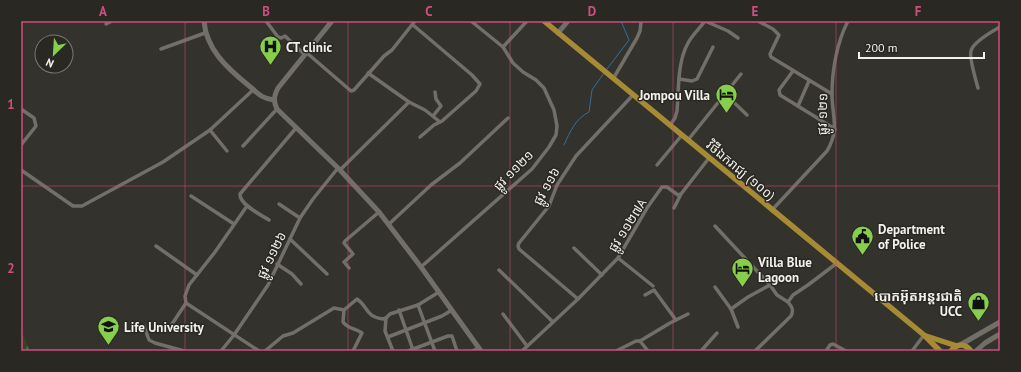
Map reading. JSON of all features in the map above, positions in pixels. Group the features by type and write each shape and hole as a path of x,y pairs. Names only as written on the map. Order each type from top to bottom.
{"main road":[{"path":"204,21 205,33 212,47 230,70 263,98 274,100"},
{"path":"332,21 278,88 274,100 278,109 339,169 379,212 421,267 480,350"},
{"name":"វិថីឯករាជ្យ (១០០)","path":"544,21 924,335 940,351"},
{"path":"558,33 568,21"},
{"path":"951,351 958,345 1000,322"},
{"path":"985,331 991,339"},
{"path":"976,351 1000,334"},
{"path":"924,335 968,347 971,351"}],"street":[{"path":"106,24 112,21"},
{"path":"266,21 278,37 281,38 285,36 351,91 354,90 384,56 392,50 414,23 480,84 476,91 420,137"},
{"name":"ផ្លូវ ១១២១","path":"421,267 532,169 549,147 556,135 558,126 554,110 544,88 536,80 523,72 513,63 503,47 471,21"},
{"path":"503,47 527,21"},
{"path":"670,125 675,118 677,111 681,63 688,42 705,21 728,31 738,38"},
{"path":"758,21 773,29 779,35 770,55 793,71 832,94"},
{"name":"ផ្លូវ ១២១","path":"772,210 827,151 831,143 835,129 832,94 835,64 840,42 848,21"},
{"path":"611,77 637,38 640,31 641,22"},
{"path":"978,88 971,50 982,39 1000,27"},
{"path":"162,49 205,33"},
{"path":"679,79 692,81 698,79 713,47"},
{"path":"793,71 779,90 780,95 835,129"},
{"path":"368,73 409,102 425,110 440,122"},
{"path":"688,140 741,74"},
{"path":"798,106 809,81"},
{"path":"21,170 73,206 82,206 163,162 210,130 254,89"},
{"path":"433,116 441,106 436,98 435,92"},
{"path":"725,94 748,115"},
{"name":"ផ្លូវ ១១៦","path":"578,299 519,249 518,246 549,206 557,185 576,156 633,95"},
{"name":"ផ្លូវ ១១២៦","path":"221,351 234,335 268,285 300,218 313,199 339,169 409,102"},
{"path":"21,109 34,118 36,126 21,145"},
{"path":"243,146 278,109"},
{"path":"389,224 432,185 460,163 508,118"},
{"path":"269,220 247,206 240,197 240,194 296,128"},
{"path":"210,130 227,151"},
{"path":"657,166 682,135"},
{"path":"674,208 681,194 709,158"},
{"name":"ផ្លូវ ១១២៧A","path":"522,351 578,299 618,258 647,208 662,187 668,187 678,195 681,194"},
{"path":"191,196 234,224"},
{"path":"279,204 300,218"},
{"path":"168,330 186,303 189,285 215,252 247,206"},
{"path":"349,268 344,262 353,254 344,243 345,241 379,212"},
{"path":"715,226 770,285 777,295 788,302 792,307 793,312 791,316 755,351"},
{"path":"290,239 327,274"},
{"path":"156,246 197,275"},
{"path":"574,248 602,275"},
{"path":"618,258 653,286"},
{"path":"788,302 793,295 837,263"},
{"path":"277,264 292,274 301,284"},
{"path":"499,270 553,322"},
{"path":"730,309 770,285"},
{"path":"715,287 730,309 738,327"},
{"path":"646,295 654,290 676,320"},
{"path":"353,351 362,333 345,325 343,322 344,310 357,299 370,315 383,320 390,314 399,310 418,305 439,292"},
{"path":"186,303 259,351"},
{"path":"418,305 426,323 435,351"},
{"path":"265,351 283,336 294,333 334,308 344,310"},
{"path":"399,310 413,350"},
{"path":"388,337 426,323 452,310"},
{"path":"503,314 527,346"},
{"path":"616,351 636,341 640,341 688,314"},
{"path":"386,318 385,327 393,351"},
{"path":"144,326 150,340 154,343 184,351"},
{"path":"701,351 717,333"},
{"path":"912,351 924,335"},
{"path":"408,351 452,336 457,351"},
{"path":"640,341 648,351"},
{"path":"826,351 830,345 833,344 846,351"},
{"path":"472,351 480,350"}],"green space":[{"path":"21,330 30,351 21,351"}],"waterway":[{"path":"607,69 629,40 621,21"},
{"path":"564,145 580,118 589,112 592,90 604,73"}],"place":[{"name":"CT clinic","path":"271,66"},
{"name":"Jompou Villa","path":"726,114"},
{"name":"Department of Police","path":"863,256"},
{"name":"Villa Blue Lagoon","path":"742,288"},
{"name":"បោកអ៊ុតអន្តរជាតិ UCC","path":"978,322"},
{"name":"Life University","path":"109,346"}]}
